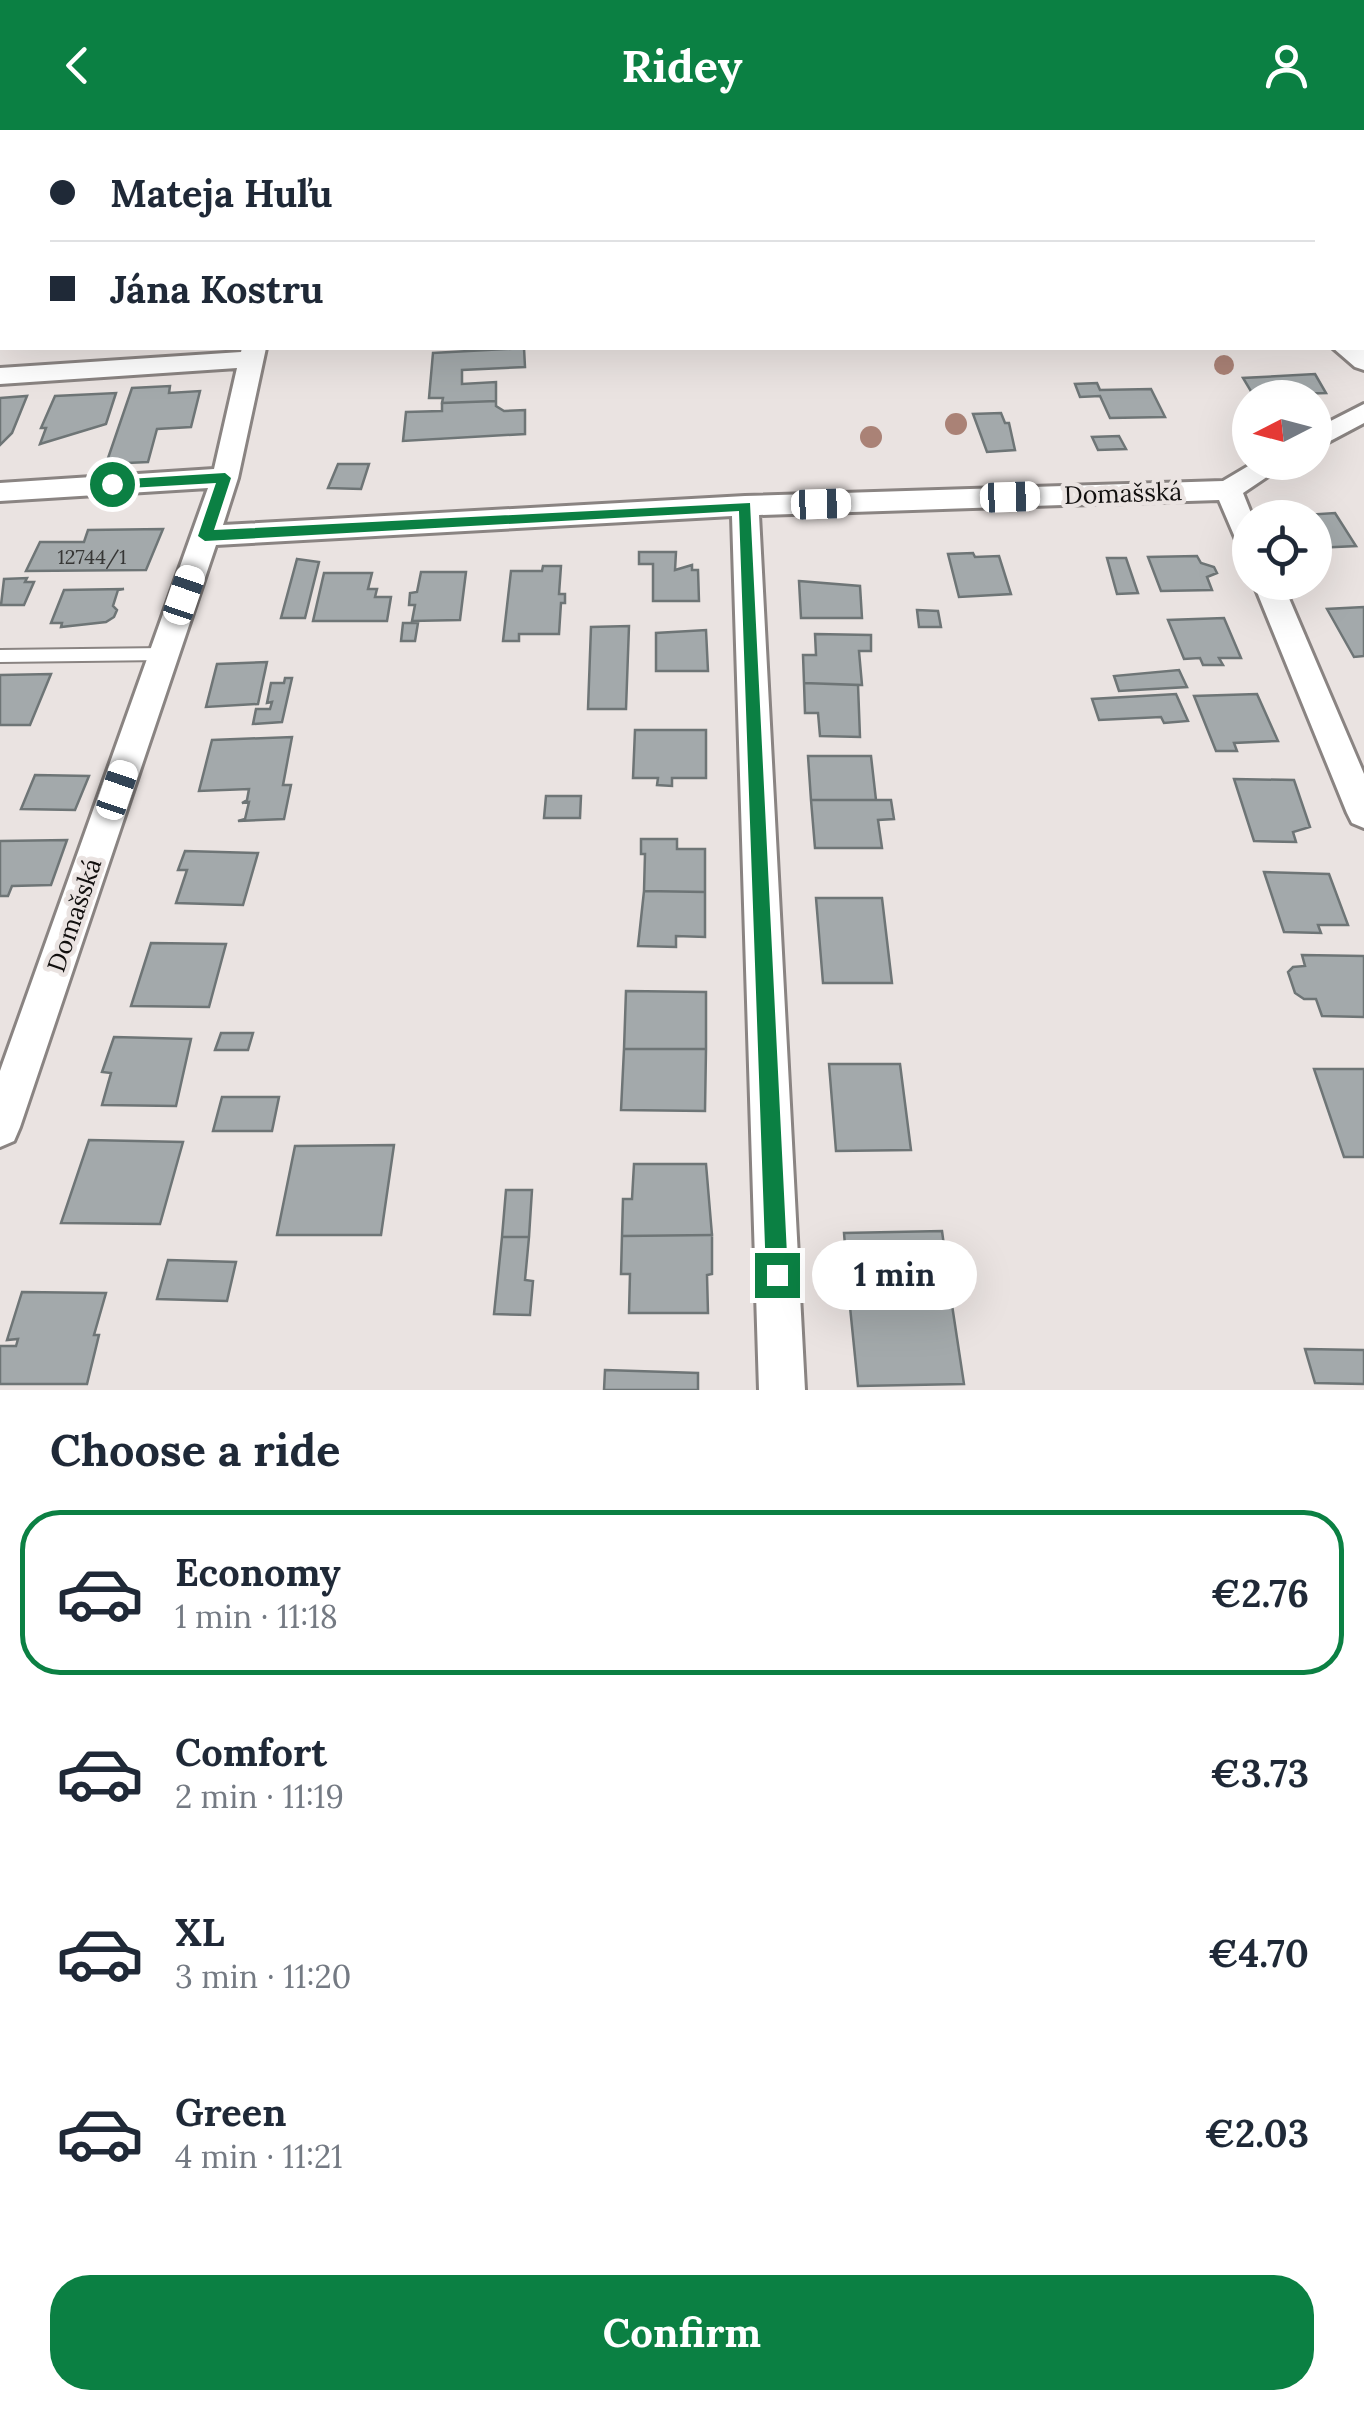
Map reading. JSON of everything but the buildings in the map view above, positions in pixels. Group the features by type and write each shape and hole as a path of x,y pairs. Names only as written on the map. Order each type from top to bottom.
{"street":[{"path":"0,376 253,353 225,478 205,536"},
{"path":"1332,430 1364,412"},
{"path":"0,492 225,478"},
{"path":"1232,500 1228,490 1245,480"},
{"name":"Domašská","path":"0,1127 6,1090 205,536 746,506 1228,490"},
{"path":"746,506 782,1390"},
{"path":"1275,600 1364,813"}],"lane":[{"path":"0,656 164,654"}],"route":[{"path":"112,484 225,478 205,536 746,506 777,1275"}]}
